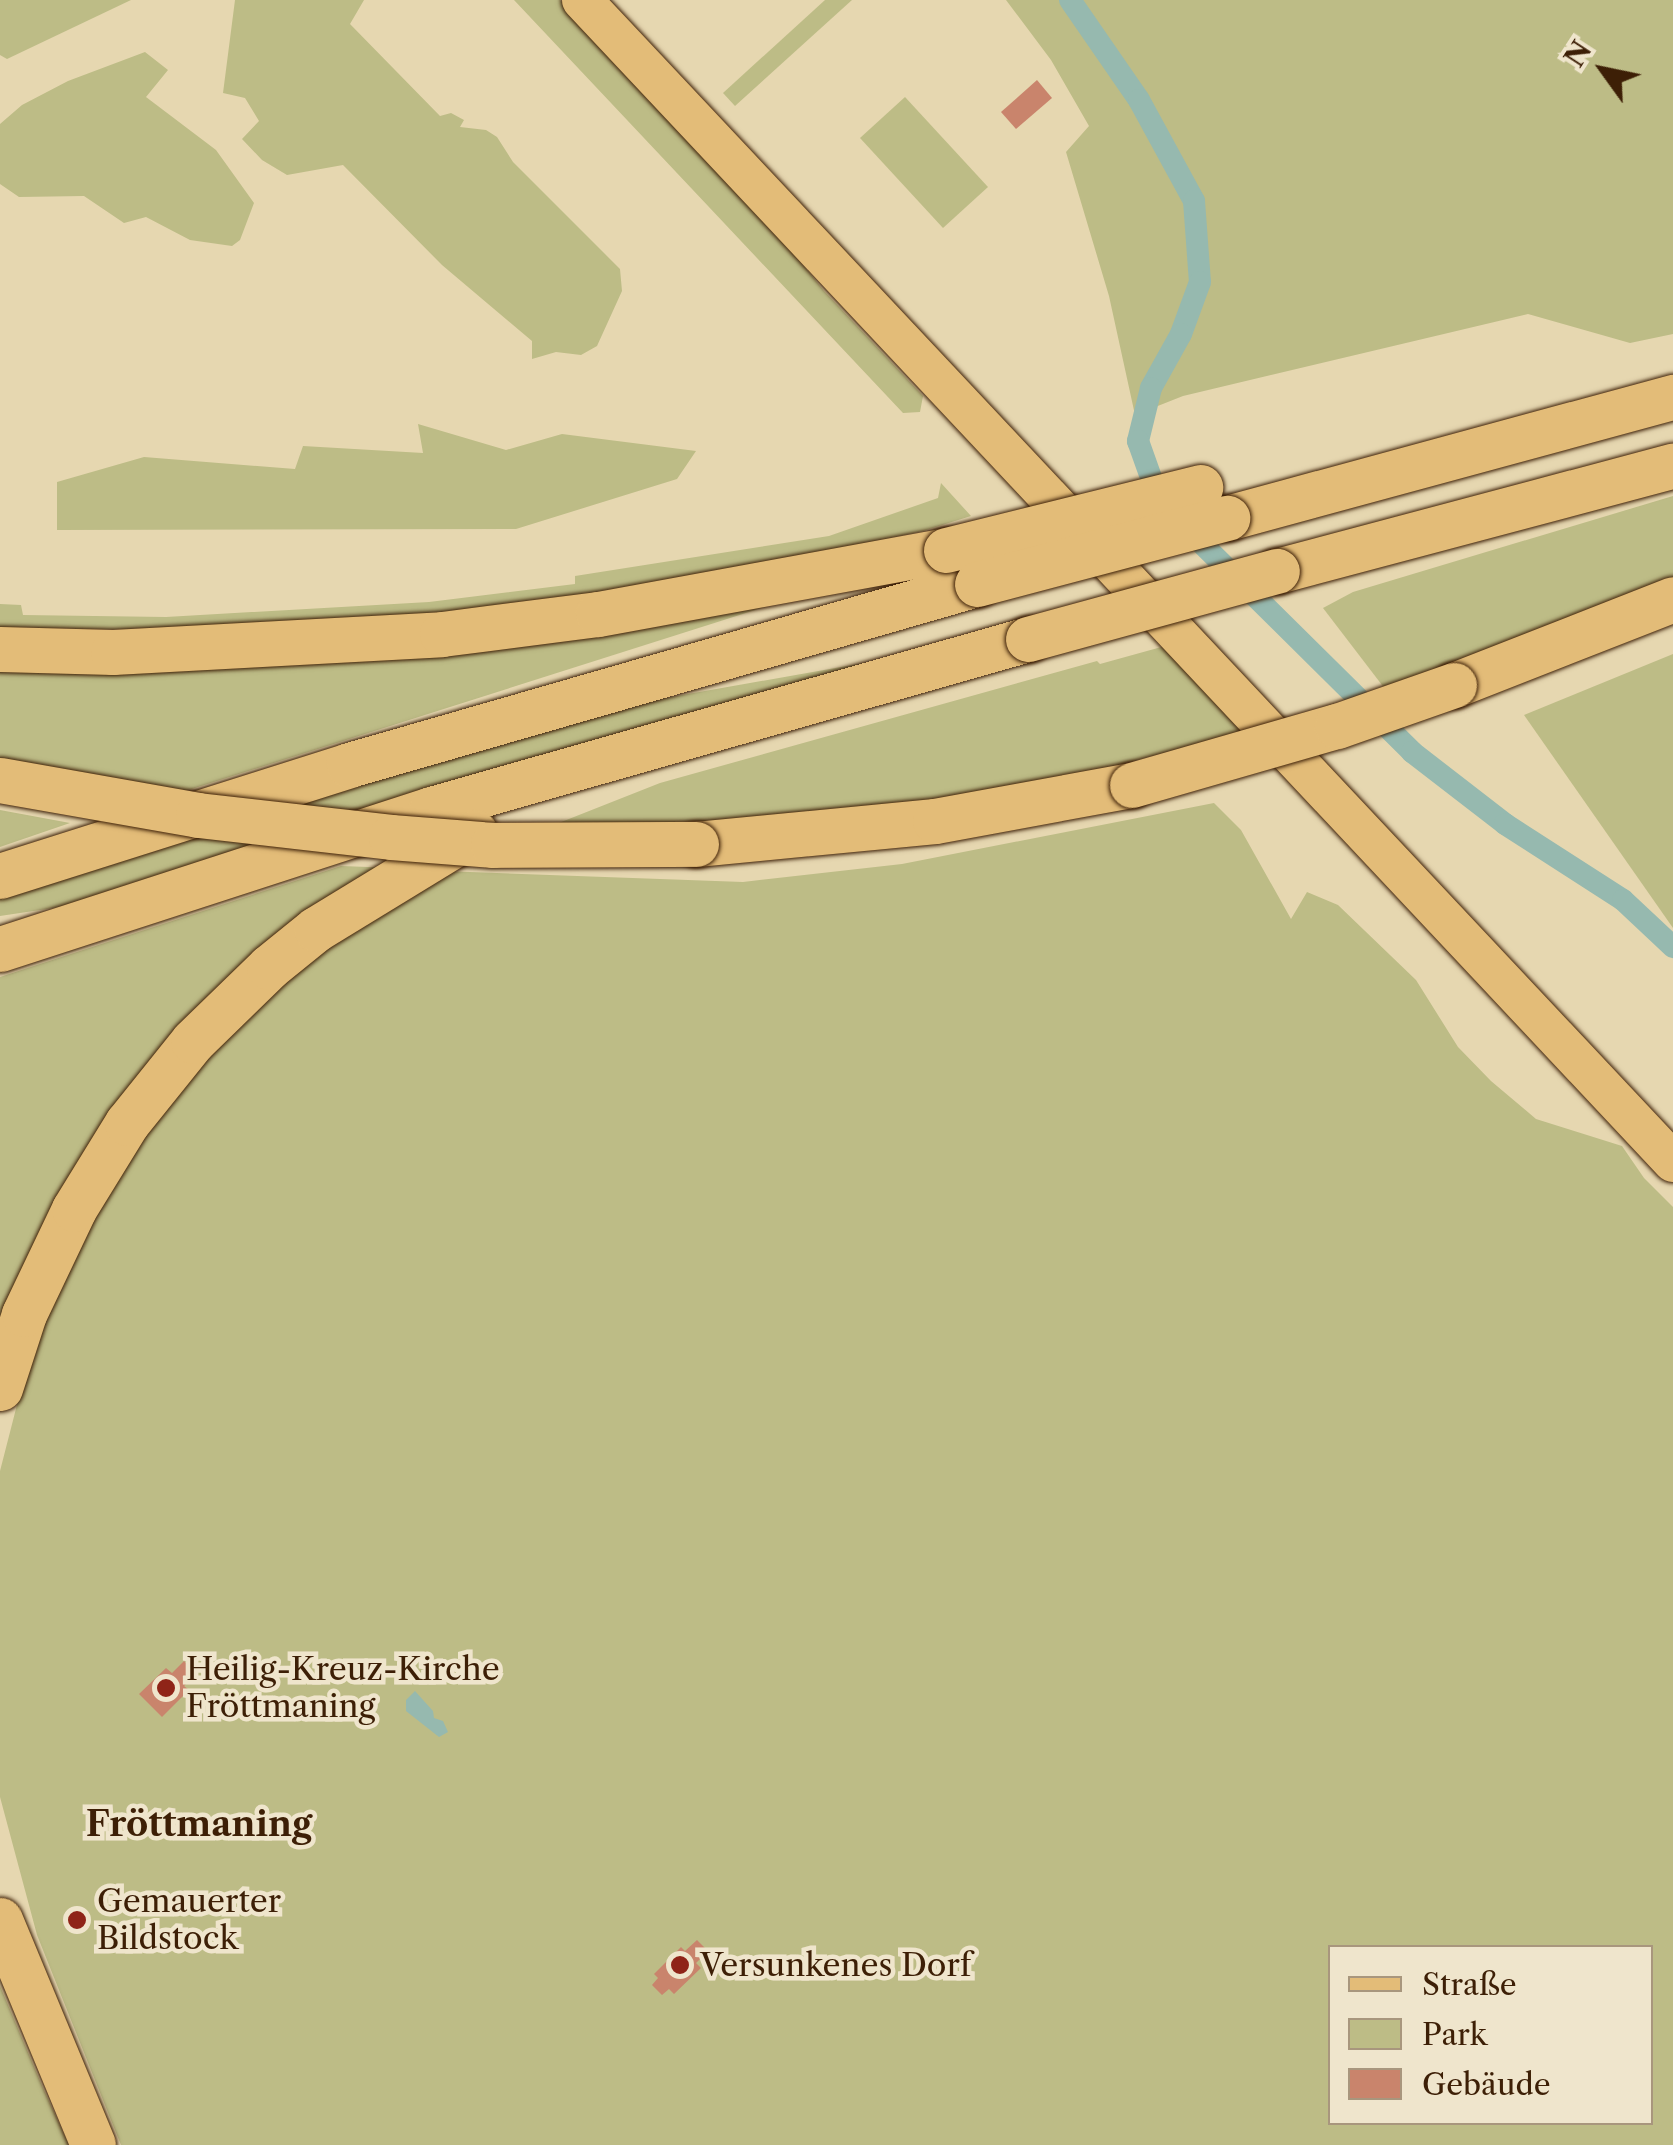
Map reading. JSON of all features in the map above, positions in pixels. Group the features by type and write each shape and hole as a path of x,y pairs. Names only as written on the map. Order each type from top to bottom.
{"highway":[{"path":"0,648 113,652 442,634 617,611 1392,471 1673,398"},
{"path":"0,949 414,814 746,718 1277,570 1673,466"},
{"path":"0,876 349,765 977,584 1214,502"},
{"path":"0,780 198,814 391,837 526,846 696,844 935,821 1132,785 1337,726 1454,685 1673,599"},
{"path":"0,1388 48,1259 100,1164 193,1041 269,967 359,899 493,822 592,783 710,748 746,718"},
{"path":"0,1881 7,1934 93,2145"}],"main road":[{"path":"582,0 1672,1162"}],"green space":[{"path":"0,0 131,0 7,59 0,55"},
{"path":"235,0 364,0 350,24 440,116 451,113 464,120 460,127 486,130 497,137 513,162 620,269 622,291 597,346 581,355 556,352 532,359 532,341 442,265 343,165 287,175 262,160 242,139 259,121 245,98 223,93"},
{"path":"514,0 560,0 763,215 824,291 923,396 920,412 903,413"},
{"path":"825,0 852,0 735,106 723,93"},
{"path":"1006,0 1673,0 1673,334 1630,343 1528,314 1183,396 1135,415 1109,296 1066,152 1089,126 1051,60"},
{"path":"145,52 168,70 146,97 216,150 254,203 240,240 232,246 190,240 146,217 124,223 84,196 19,197 0,184 0,124 22,105 68,81"},
{"path":"905,97 988,187 943,228 860,138"},
{"path":"418,424 506,450 562,434 696,451 677,479 516,529 57,530 57,482 144,457 295,469 303,446 423,453"},
{"path":"941,483 971,516 923,531 733,572 503,609 204,630 0,628 0,604 21,605 23,615 166,617 429,602 575,584 575,576 829,536 938,498"},
{"path":"1673,496 1673,587 1385,689 1323,608 1353,592"},
{"path":"769,597 771,605 176,794 0,764 0,664"},
{"path":"1165,646 1245,732 1114,766 880,816 541,830 660,783 1097,661 1100,664"},
{"path":"1673,654 1673,928 1524,715"},
{"path":"886,659 80,904 0,916 0,899 633,699 643,702"},
{"path":"1214,803 1241,830 1291,919 1307,892 1338,905 1416,980 1458,1047 1491,1081 1536,1119 1622,1146 1644,1178 1673,1207 1673,2145 121,2145 37,1935 0,1797 0,1471 29,1358 84,1232 135,1148 188,1078 237,1023 301,966 354,926 443,871 743,882 902,864"},
{"path":"0,810 70,823 0,847"},
{"path":"341,866 395,868 226,996 0,1361 0,977"},
{"path":"0,1986 43,2088 69,2145 0,2145"}],"water":[{"path":"415,1691 433,1711 434,1718 443,1721 448,1732 439,1737 406,1711 406,1700"}],"building":[{"path":"1037,80 1052,98 1016,129 1001,112"},
{"name":"Heilig-Kreuz-Kirche Fröttmaning","path":"184,1661 196,1674 184,1686 189,1690 162,1717 139,1694 166,1668 172,1673"},
{"name":"Versunkenes Dorf","path":"697,1940 708,1951 696,1963 701,1968 674,1994 669,1989 662,1995 652,1985 658,1978 654,1974 681,1947 685,1951"}],"waterway":[{"path":"1070,0 1139,100 1194,201 1200,282 1181,334 1151,388 1138,441 1159,500"},
{"path":"1185,527 1412,752 1505,824 1623,900 1673,947"}],"place":[{"name":"Heilig-Kreuz-Kirche Fröttmaning","path":"166,1688"},
{"name":"Gemauerter Bildstock","path":"77,1920"},
{"name":"Versunkenes Dorf","path":"680,1965"}],"district":[{"name":"Fröttmaning","path":"199,1824"}]}
